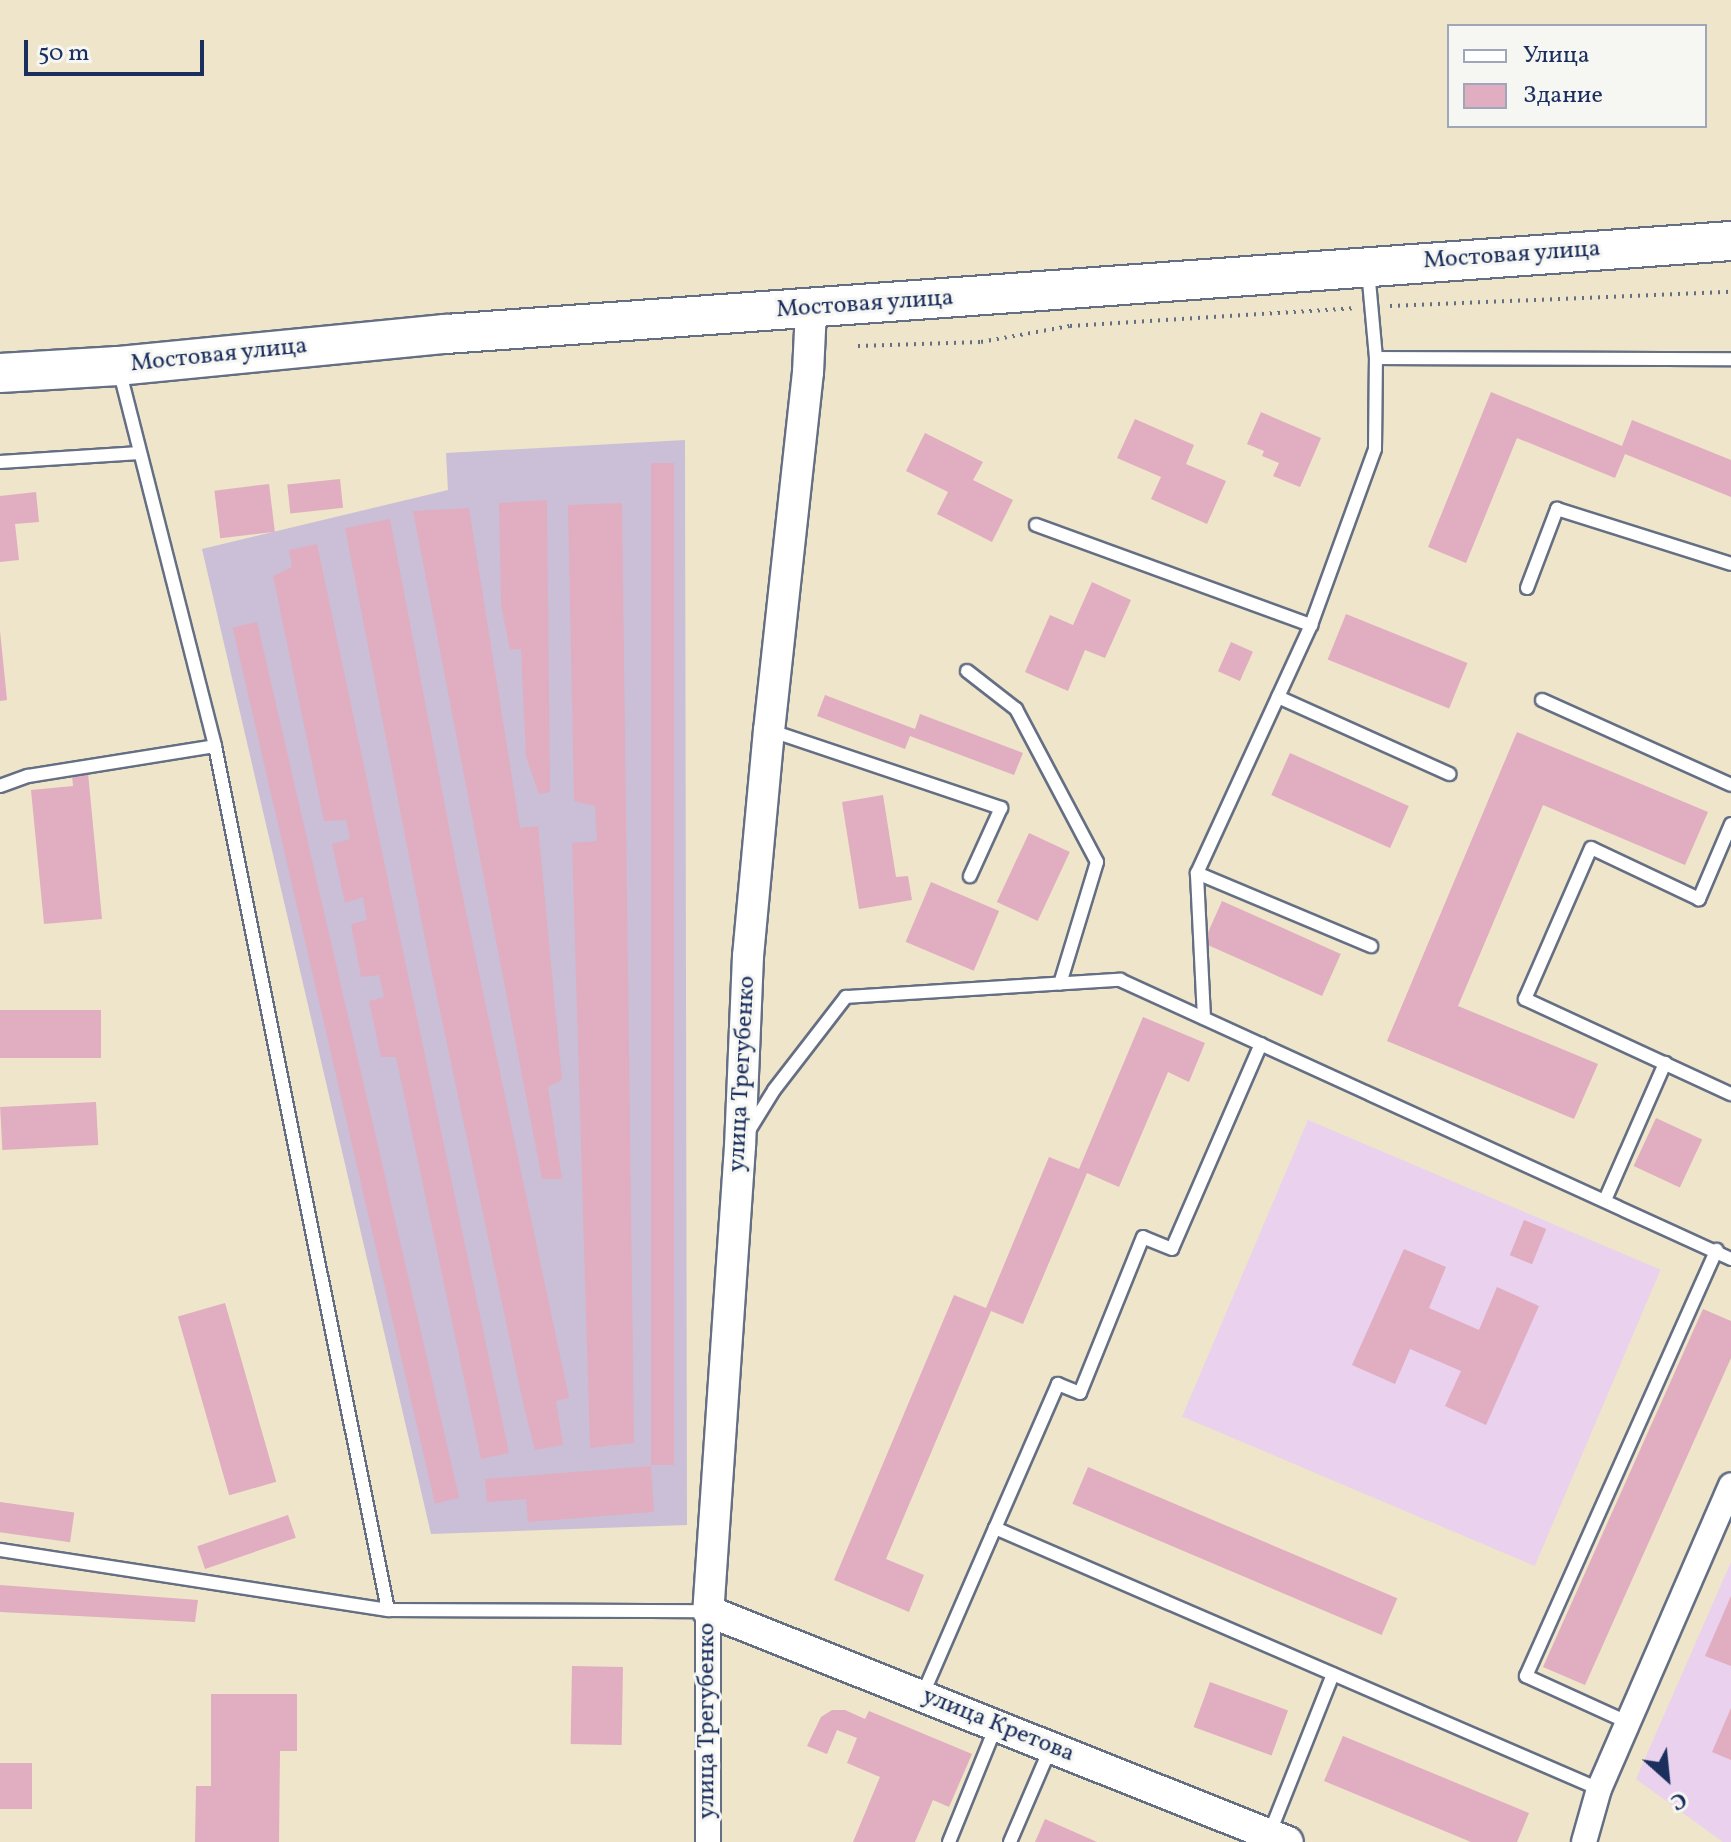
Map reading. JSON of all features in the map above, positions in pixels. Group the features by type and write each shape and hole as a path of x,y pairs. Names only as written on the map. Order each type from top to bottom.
{"main road":[{"name":"Мостовая улица","path":"0,373 118,366 446,334 1731,241"}],"street":[{"name":"улица Трегубенко","path":"708,1842 708,1611 740,1146 748,956 808,372 811,309"},
{"path":"1584,1842 1599,1789 1731,1485"},
{"name":"улица Кретова","path":"708,1611 1278,1838"}],"lane":[{"path":"1204,1018 1197,873 1311,625 1375,449 1376,358 1367,267"},
{"path":"1376,358 1731,359"},
{"path":"118,366 215,746 388,1610"},
{"path":"0,462 140,453"},
{"path":"1527,588 1557,509 1731,564"},
{"path":"1036,525 1311,625"},
{"path":"967,671 1016,709 1097,862 1060,984"},
{"path":"1278,697 1449,774"},
{"path":"1542,700 1731,785"},
{"path":"769,730 1001,808 970,876"},
{"path":"0,786 28,776 215,746"},
{"path":"1731,824 1699,899 1591,848 1525,999 1731,1094"},
{"path":"1197,873 1371,946"},
{"path":"740,1146 774,1090 846,997 1120,980 1731,1259"},
{"path":"922,1696 1058,1384 1080,1393 1143,1237 1172,1249 1261,1044"},
{"path":"1605,1200 1665,1063"},
{"path":"1627,1722 1526,1676 1717,1250"},
{"path":"995,1528 1599,1789"},
{"path":"0,1550 388,1610 708,1611"},
{"path":"1278,1838 1333,1674"},
{"path":"949,1842 997,1725"},
{"path":"1010,1842 1051,1746"}],"path":[{"path":"858,346 981,342 1070,326 1370,306 1731,292"}],"shaded area":[{"path":"685,440 687,1525 431,1534 202,549 448,490 446,453"},
{"path":"1308,1120 1661,1270 1535,1566 1182,1416"},
{"path":"1731,1562 1731,1842 1723,1842 1636,1779"}],"building":[{"path":"1491,392 1622,446 1632,420 1731,460 1731,497 1625,454 1615,478 1517,438 1466,563 1428,547"},
{"path":"1261,412 1321,438 1300,487 1273,476 1279,463 1262,456 1264,451 1247,444"},
{"path":"1135,419 1194,445 1186,464 1226,481 1207,524 1151,499 1161,477 1117,458"},
{"path":"925,433 983,462 973,480 1013,500 992,542 937,514 948,492 906,471"},
{"path":"651,463 674,463 674,1465 651,1465"},
{"path":"340,479 343,508 290,513 287,485"},
{"path":"269,484 275,532 220,538 214,491"},
{"path":"36,492 39,522 15,524 19,560 0,562 0,496"},
{"path":"547,500 550,792 539,794 526,757 521,649 510,650 501,605 499,503"},
{"path":"622,503 634,1443 590,1448 572,843 597,841 595,806 574,801 568,505"},
{"path":"469,508 520,828 538,826 562,1080 548,1087 562,1179 542,1179 413,511"},
{"path":"390,519 458,874 569,1398 556,1401 563,1445 535,1450 430,964 345,528"},
{"path":"317,544 509,1453 481,1459 396,1057 381,1057 369,1001 384,997 379,975 361,977 351,924 367,920 363,897 345,903 332,844 350,839 346,820 324,821 273,576 292,567 289,550"},
{"path":"1092,582 1131,600 1105,658 1085,650 1068,691 1025,672 1050,615 1073,625"},
{"path":"1346,614 1467,663 1449,709 1328,659"},
{"path":"257,622 459,1498 435,1504 233,628"},
{"path":"0,631 7,700 0,701"},
{"path":"1231,642 1253,652 1240,681 1218,671"},
{"path":"825,695 915,729 920,714 1023,753 1014,775 910,736 905,749 817,716"},
{"path":"1517,732 1708,812 1685,865 1543,805 1458,1006 1598,1064 1574,1119 1387,1041"},
{"path":"1290,753 1409,806 1390,848 1271,795"},
{"path":"88,773 102,919 44,924 31,790 73,786 72,775"},
{"path":"883,795 896,877 908,876 912,900 859,909 842,802"},
{"path":"1029,833 1070,852 1038,921 997,902"},
{"path":"931,882 999,911 974,971 906,942"},
{"path":"1222,901 1341,954 1322,996 1203,943"},
{"path":"0,1010 101,1010 101,1058 0,1058"},
{"path":"1143,1017 1205,1043 1189,1082 1168,1072 1119,1187 1087,1173 1023,1324 991,1311 886,1559 924,1575 909,1612 834,1580 954,1295 986,1308 1049,1157 1079,1169"},
{"path":"96,1102 98,1145 2,1150 0,1107"},
{"path":"1656,1118 1702,1140 1680,1188 1634,1166"},
{"path":"1524,1220 1546,1229 1532,1264 1510,1255"},
{"path":"1404,1249 1446,1267 1429,1308 1479,1330 1497,1287 1539,1306 1486,1425 1445,1406 1461,1371 1410,1349 1395,1384 1352,1365"},
{"path":"225,1303 276,1482 229,1495 178,1317"},
{"path":"1703,1309 1731,1321 1731,1358 1585,1685 1543,1667"},
{"path":"651,1466 654,1512 528,1522 526,1499 487,1502 485,1479"},
{"path":"1088,1467 1397,1598 1382,1635 1072,1504"},
{"path":"0,1502 74,1512 70,1542 0,1532"},
{"path":"288,1515 296,1538 205,1569 197,1546"},
{"path":"0,1585 198,1600 195,1622 0,1612"},
{"path":"1731,1596 1731,1666 1705,1656"},
{"path":"572,1666 623,1667 622,1745 571,1744"},
{"path":"1210,1682 1288,1710 1272,1755 1194,1727"},
{"path":"211,1694 297,1694 297,1751 280,1751 279,1842 195,1842 196,1786 211,1786"},
{"path":"1731,1708 1731,1760 1712,1752"},
{"path":"832,1710 845,1710 865,1719 869,1711 972,1754 949,1807 933,1800 915,1842 853,1842 880,1777 847,1763 857,1738 837,1730 827,1754 807,1746 821,1717"},
{"path":"1343,1736 1529,1813 1517,1842 1471,1842 1324,1781"},
{"path":"0,1763 32,1763 32,1809 0,1809"},
{"path":"1045,1819 1097,1842 1035,1842"}]}
